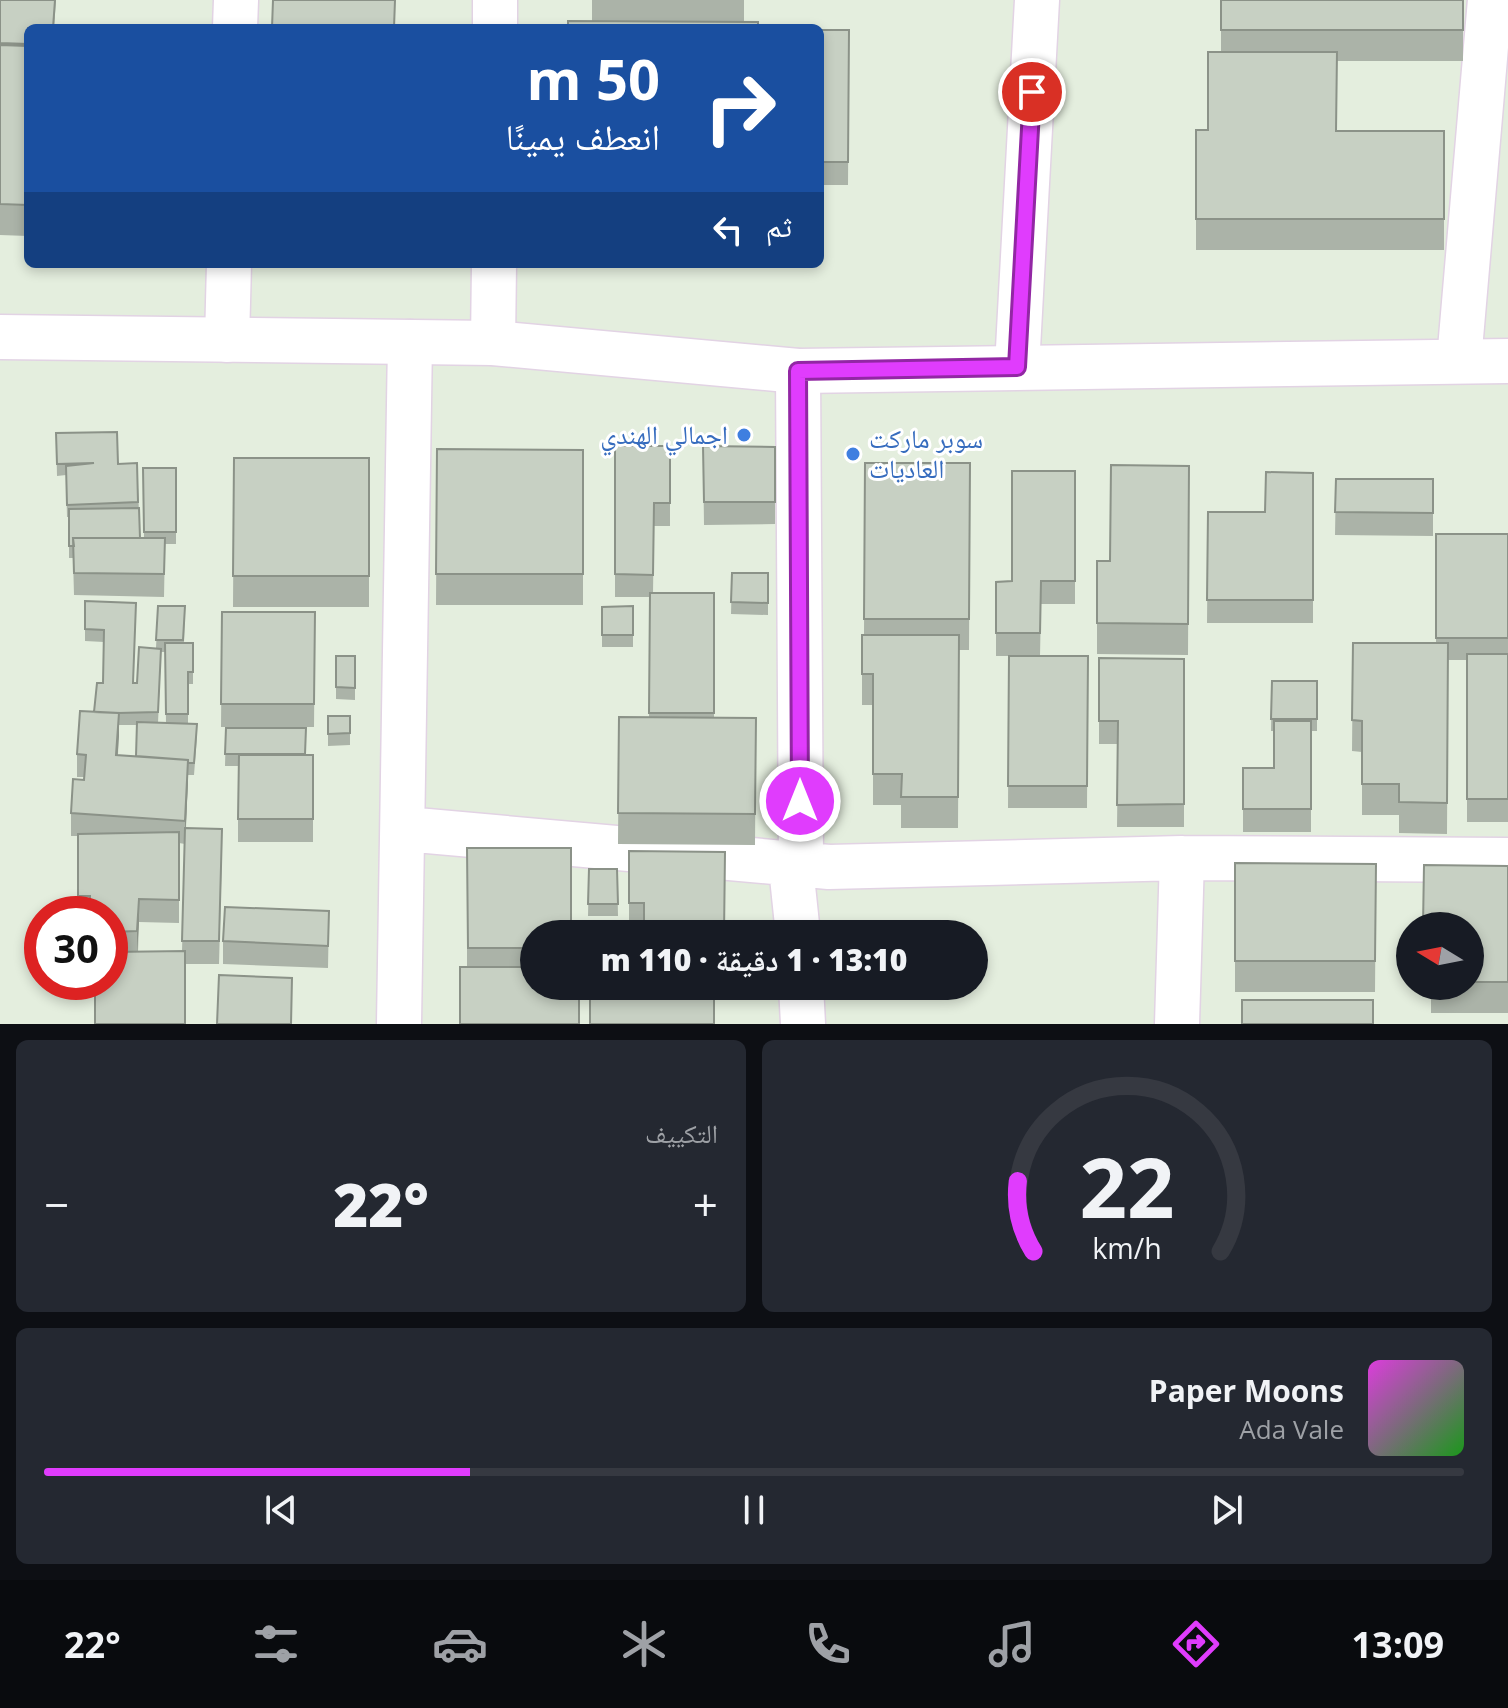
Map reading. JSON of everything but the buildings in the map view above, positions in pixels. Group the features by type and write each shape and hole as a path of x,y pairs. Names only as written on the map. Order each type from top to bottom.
{"street":[{"path":"235,24 236,0"},
{"path":"495,0 495,24"},
{"path":"1017,367 1037,0"},
{"path":"1459,361 1490,0"},
{"path":"227,340 229,268"},
{"path":"493,343 494,268"},
{"path":"0,337 493,343 798,371 1508,361"},
{"path":"399,1024 405,829 410,342"},
{"path":"797,920 792,877 801,862 798,371"},
{"path":"405,829 801,862 829,867 1182,858 1508,860"},
{"path":"1177,1024 1182,858"},
{"path":"802,1000 803,1024"}],"place":[{"name":"اجمالي الهندي","path":"744,435"},
{"name":"سوبر ماركت العاديات","path":"853,454"}],"route":[{"path":"800,801 798,371 1017,367 1032,92"}]}
